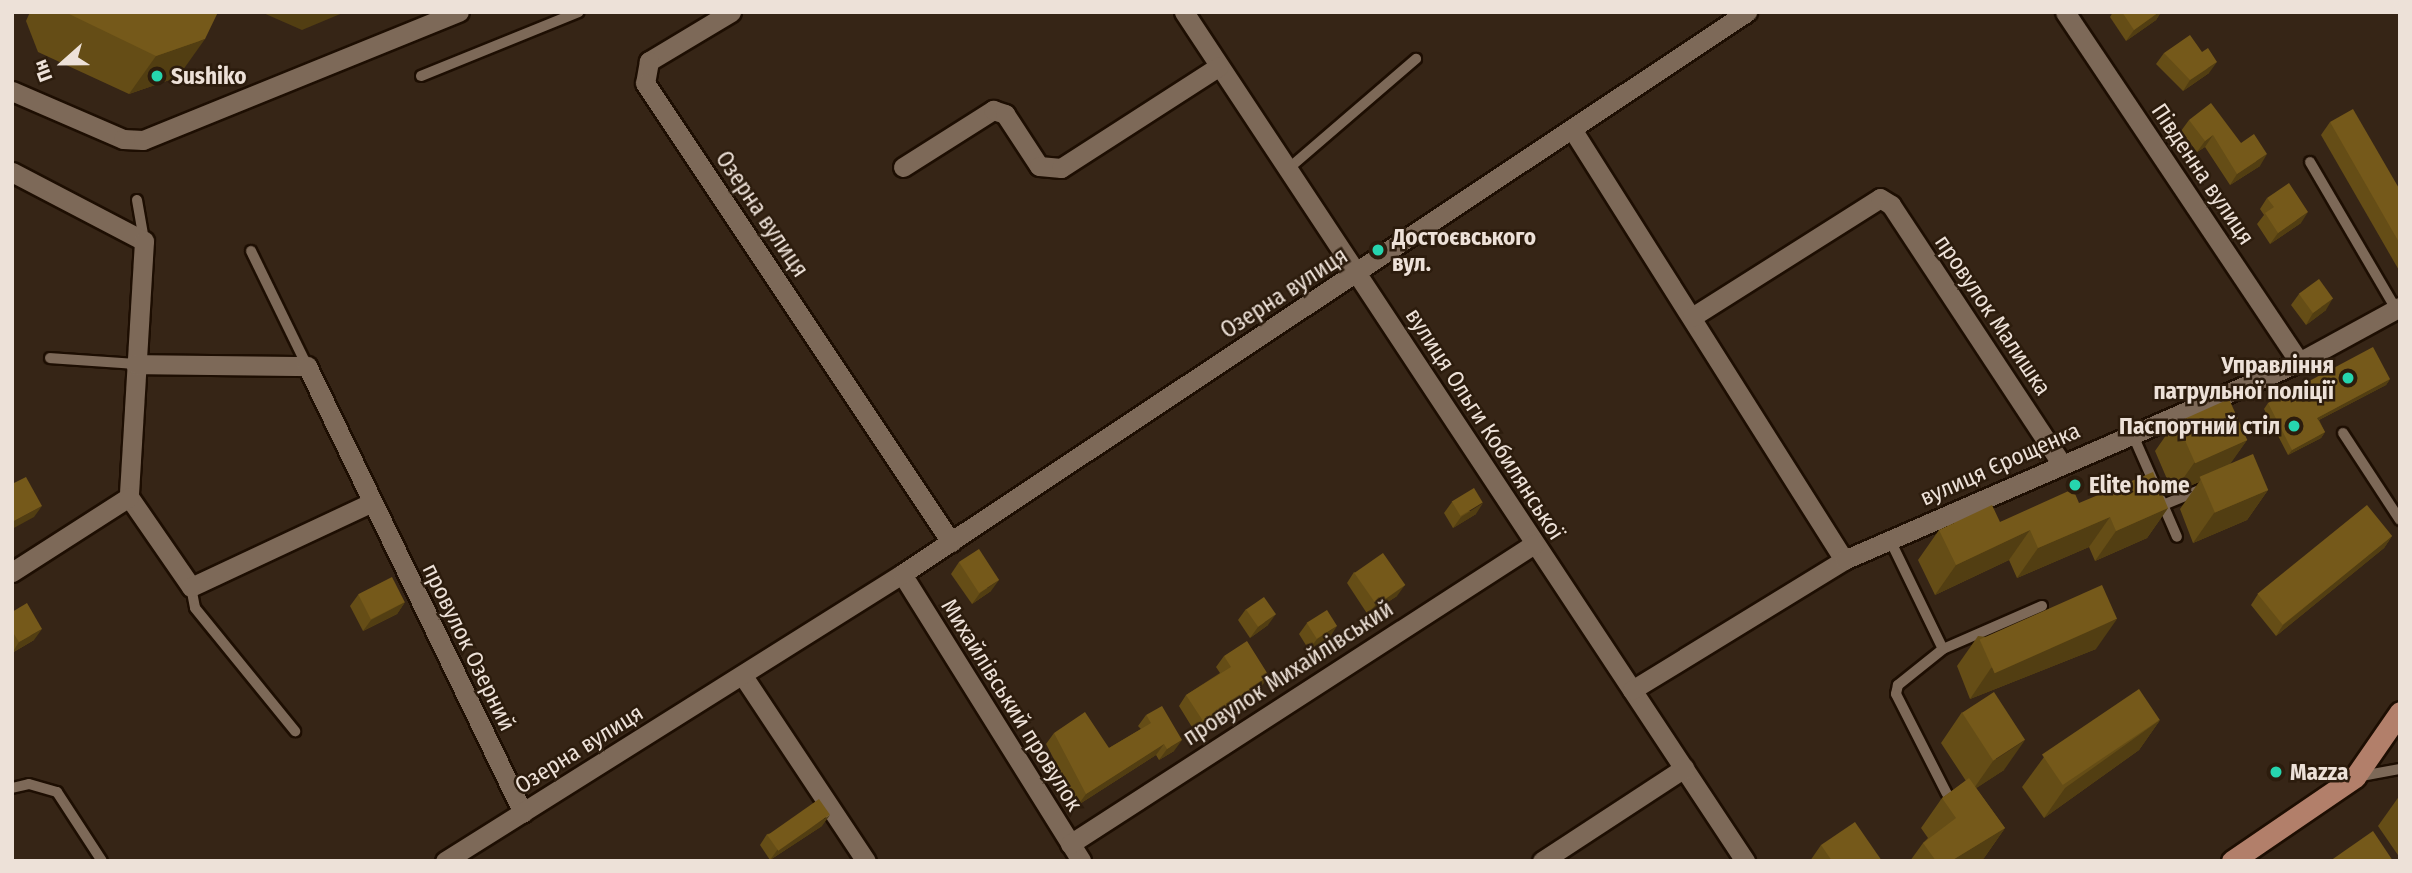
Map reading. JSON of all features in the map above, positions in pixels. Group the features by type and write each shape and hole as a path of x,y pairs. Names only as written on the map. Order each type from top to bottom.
{"main road":[{"path":"2232,861 2355,777 2400,712"}],"street":[{"path":"12,91 123,139 143,140 459,12"},
{"name":"Озерна вулиця","path":"731,12 649,61 645,83 951,542"},
{"name":"вулиця Ольги Кобилянської","path":"1184,12 1745,861"},
{"name":"Озерна вулиця","path":"445,861 902,575 1358,274 1747,12"},
{"name":"Південна вулиця","path":"2065,12 2300,362"},
{"path":"903,167 993,110 1005,114 1039,166 1061,168 1220,66"},
{"path":"1572,129 1844,560"},
{"path":"12,172 144,241 128,497 191,587 370,503"},
{"name":"провулок Малишка","path":"1692,317 1880,198 1891,205 2061,463"},
{"name":"вулиця Єрощенка","path":"1632,690 1844,560 2132,432 2300,362 2398,308"},
{"path":"135,364 307,366"},
{"name":"провулок Озерний","path":"307,366 370,503 523,813"},
{"path":"12,572 128,497"},
{"name":"провулок Михайлівський","path":"1070,844 1534,544"},
{"name":"Михайлівський провулок","path":"902,575 1081,861"},
{"path":"743,676 866,861"},
{"path":"1542,861 1684,768"}],"lane":[{"path":"421,76 579,12"},
{"path":"1288,169 1416,59"},
{"path":"2309,162 2398,308"},
{"path":"137,200 144,241"},
{"path":"251,251 307,366"},
{"path":"50,358 135,364"},
{"path":"2132,432 2177,537"},
{"path":"2343,433 2400,520"},
{"path":"2163,505 2218,482"},
{"path":"1890,540 1943,649"},
{"path":"191,587 195,608 295,731"},
{"path":"1947,794 1896,694 1898,685 1943,649 2042,606"},
{"path":"2355,777 2400,769"},
{"path":"12,788 29,784 57,792 102,861"}],"building":[{"path":"65,12 218,12 205,39 156,56"},
{"path":"2122,12 2159,12 2134,30"},
{"path":"2190,35 2202,52 2208,48 2217,62 2190,80 2164,53"},
{"path":"2211,103 2241,143 2254,134 2267,154 2237,174 2213,135 2205,141 2189,120"},
{"path":"2353,109 2400,190 2400,244 2330,122"},
{"path":"2289,183 2308,212 2278,233 2265,213 2274,207 2267,198"},
{"path":"2319,279 2333,298 2313,313 2299,294"},
{"path":"2373,347 2390,379 2317,418 2325,432 2292,450 2268,403"},
{"path":"2229,399 2247,440 2195,463 2177,422"},
{"path":"2253,454 2268,490 2215,513 2200,477"},
{"path":"2153,472 2168,508 2116,531 2110,517 2038,548 2030,530 1956,565 1939,530 1992,505 2000,522 2073,489 2079,503"},
{"path":"26,477 42,506 14,521 12,484"},
{"path":"1474,488 1483,503 1460,516 1452,501"},
{"path":"2367,505 2392,536 2283,625 2257,594"},
{"path":"979,549 999,580 979,593 959,562"},
{"path":"1383,553 1405,585 1377,605 1354,573"},
{"path":"392,577 405,602 371,619 358,594"},
{"path":"2102,585 2117,619 1995,673 1980,640"},
{"path":"1264,597 1276,614 1258,627 1246,610"},
{"path":"27,603 42,629 19,642 12,631 12,612"},
{"path":"1327,610 1337,626 1317,639 1307,623"},
{"path":"1247,641 1269,676 1203,721 1186,695 1231,667 1224,656"},
{"path":"2139,689 2160,720 2063,785 2042,754"},
{"path":"1994,692 2025,740 1993,761 1962,713"},
{"path":"1162,706 1182,740 1167,749 1164,744 1086,794 1054,733 1085,712 1109,748 1151,723 1146,715"},
{"path":"1969,778 2005,828 1951,861 1936,861 1923,843 1956,818 1942,798"},
{"path":"819,799 830,815 778,851 767,835"},
{"path":"1855,822 1882,861 1832,861 1821,845"},
{"path":"2373,831 2393,861 2330,861"}],"place":[{"name":"Sushiko","path":"157,76"},
{"name":"Достоєвського вул.","path":"1378,250"},
{"name":"Управління патрульної поліції","path":"2348,378"},
{"name":"Паспортний стіл","path":"2294,426"},
{"name":"Elite home","path":"2075,485"},
{"name":"Mazza","path":"2276,772"}]}
